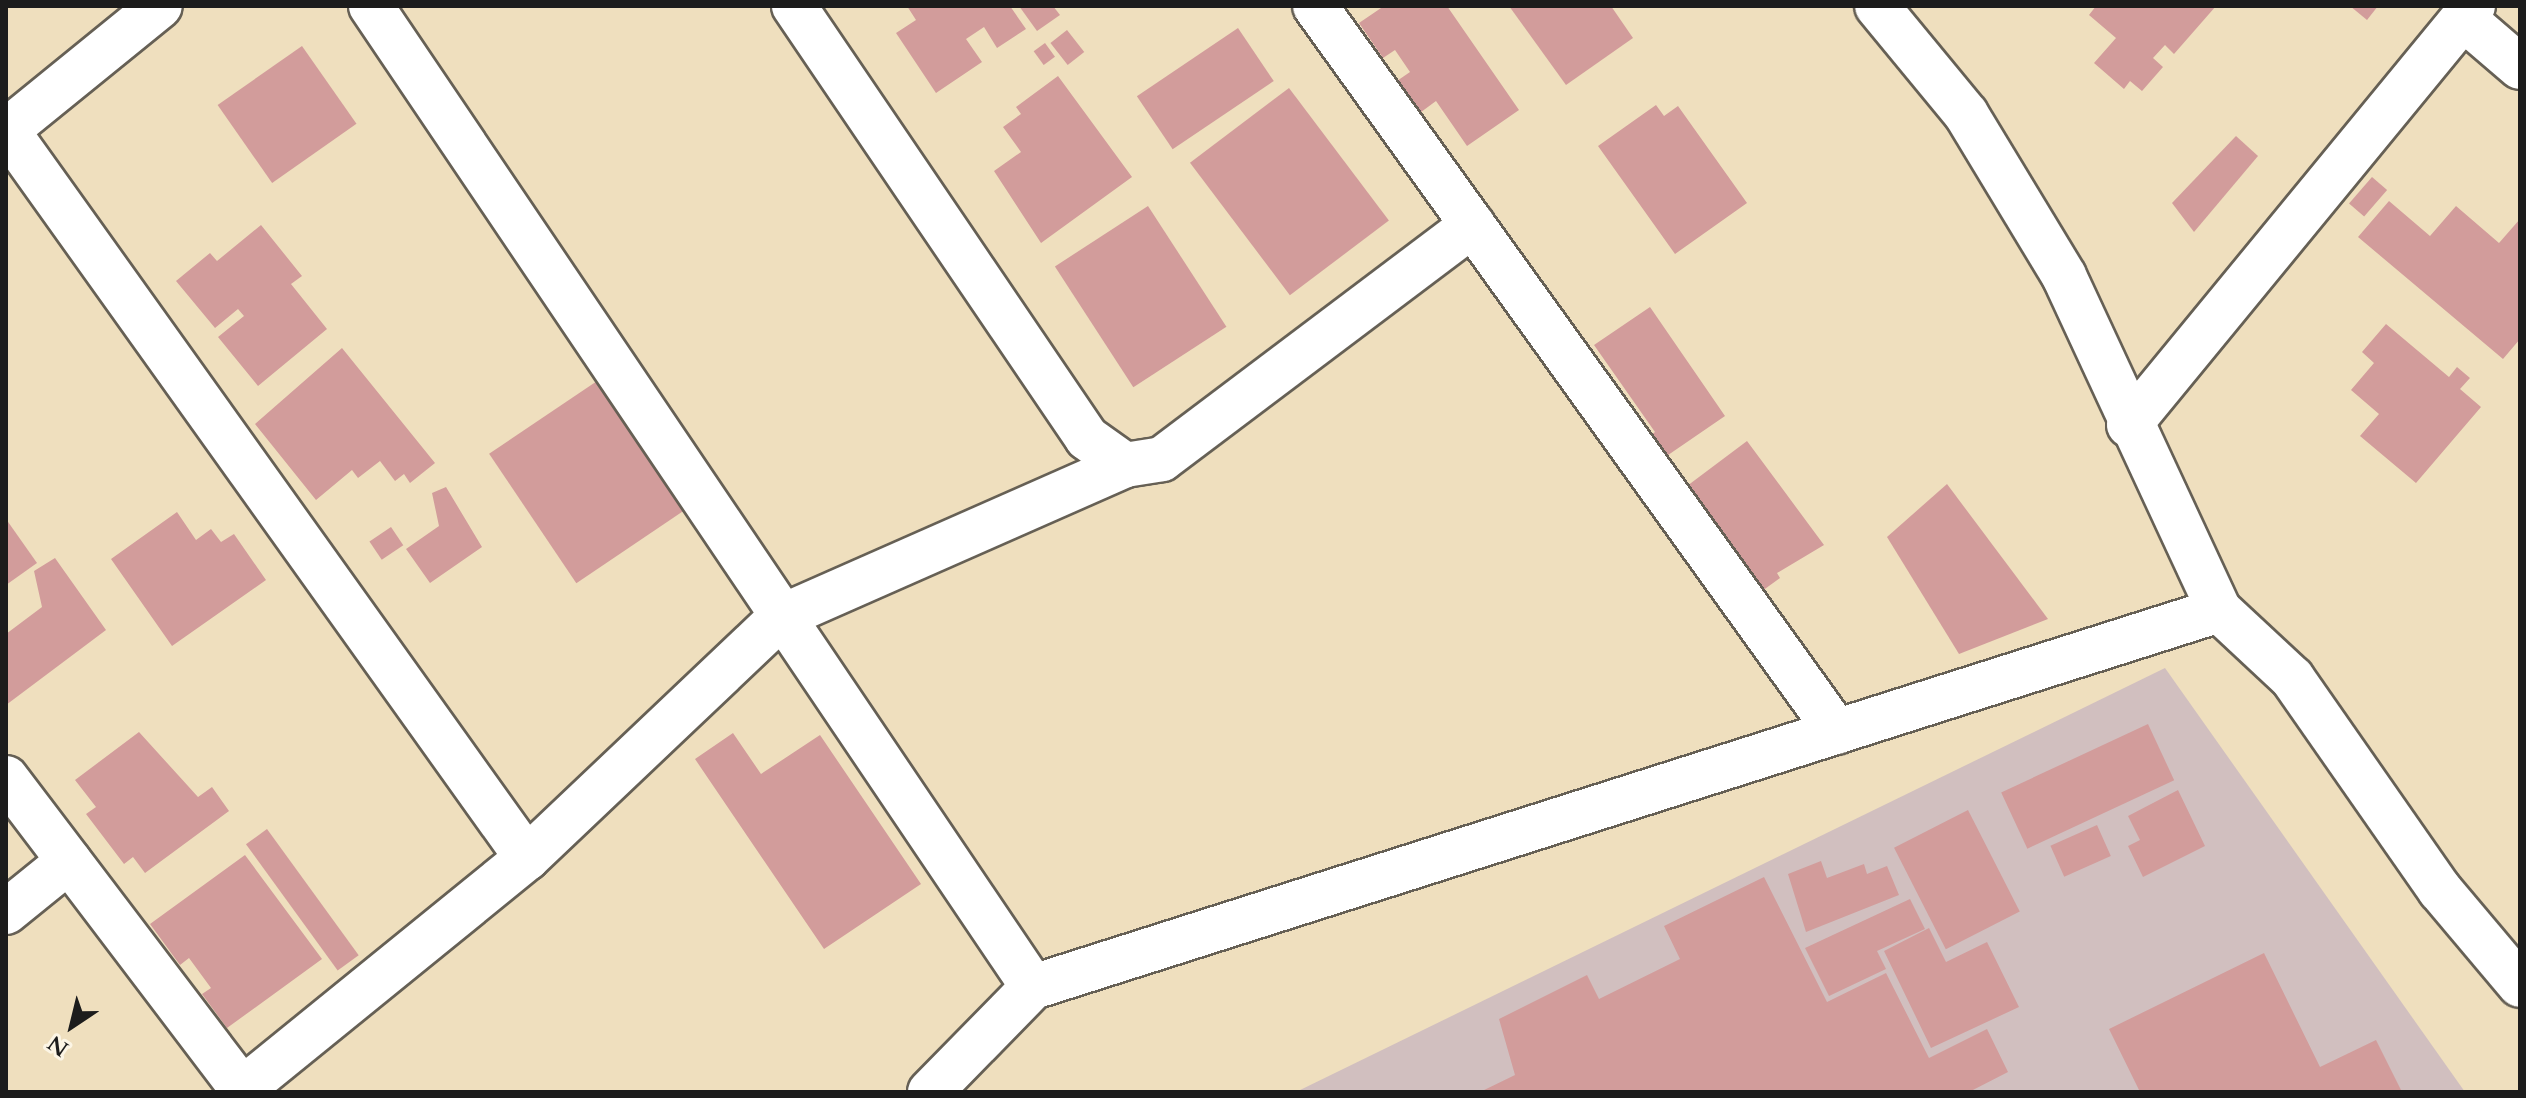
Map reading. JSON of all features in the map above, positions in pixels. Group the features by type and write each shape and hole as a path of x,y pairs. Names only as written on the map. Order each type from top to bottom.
{"street":[{"path":"160,6 6,130 527,858"},
{"path":"371,6 1033,987"},
{"path":"794,6 1087,438 1125,465"},
{"path":"1315,6 1837,732"},
{"path":"1877,6 1966,114 2064,276 2129,425 2219,610 2292,678 2440,890 2520,985"},
{"path":"2129,425 2468,12 2520,67"},
{"path":"6,778 241,1091 527,858 781,617 1125,465 1162,459 1473,225"},
{"path":"930,1092 1033,987 2219,610"},
{"path":"6,912 69,861"}],"shaded area":[{"path":"2165,668 2465,1092 1296,1092"}],"building":[{"path":"907,6 1010,6 1026,29 997,48 984,27 966,39 982,62 936,93 896,33 916,20"},
{"path":"1019,6 1053,6 1060,15 1037,31"},
{"path":"1384,6 1447,6 1519,110 1467,146 1436,101 1417,115 1394,83 1410,72 1395,50 1383,58 1359,23"},
{"path":"1509,6 1611,6 1633,38 1566,85"},
{"path":"2096,6 2216,6 2174,54 2165,45 2153,58 2163,67 2142,91 2130,81 2124,89 2094,63 2116,38 2089,15"},
{"path":"2350,6 2378,6 2367,20"},
{"path":"1238,28 1274,81 1173,149 1137,96"},
{"path":"1067,30 1084,52 1068,65 1050,43"},
{"path":"1045,43 1055,57 1044,65 1034,51"},
{"path":"302,46 356,124 272,183 218,105"},
{"path":"1058,76 1132,177 1041,243 994,171 1021,152 1003,127 1021,114 1016,107"},
{"path":"1289,88 1389,221 1290,295 1190,163"},
{"path":"1656,105 1664,116 1678,106 1747,203 1675,254 1598,146"},
{"path":"2236,136 2258,156 2194,232 2172,203"},
{"path":"2372,177 2387,190 2364,217 2349,203"},
{"path":"2389,201 2430,236 2456,206 2499,243 2520,219 2520,339 2503,359 2358,237"},
{"path":"1148,206 1226,327 1133,387 1055,266"},
{"path":"261,225 302,276 291,284 327,329 258,386 218,337 244,316 238,309 215,328 176,281 210,253 217,261"},
{"path":"1650,307 1725,416 1655,464 1640,443 1655,432 1594,345"},
{"path":"2386,324 2449,377 2457,367 2470,378 2460,389 2481,407 2416,483 2360,436 2379,414 2351,390 2374,363 2362,352"},
{"path":"342,348 435,463 410,483 404,474 395,481 380,461 358,478 352,470 316,500 255,424"},
{"path":"606,375 693,504 576,583 489,454"},
{"path":"1747,441 1824,545 1777,573 1780,578 1751,599 1675,495"},
{"path":"1947,484 2048,619 1959,654 1887,537"},
{"path":"446,487 482,547 430,583 406,549 439,526 432,493"},
{"path":"177,512 196,540 211,529 221,542 234,534 266,580 172,646 111,559"},
{"path":"6,519 37,563 6,585"},
{"path":"391,527 403,545 382,560 369,542"},
{"path":"55,558 106,630 6,705 6,634 42,607 34,571"},
{"path":"2148,724 2174,780 2027,849 2001,792"},
{"path":"139,732 198,797 212,787 229,811 145,873 133,857 124,864 86,814 96,807 75,780"},
{"path":"733,733 761,774 820,735 921,884 824,949 695,759"},
{"path":"2178,790 2205,846 2143,877 2128,846 2140,840 2128,816"},
{"path":"1968,810 2020,912 1946,949 1894,848"},
{"path":"2097,825 2111,856 2064,877 2050,846"},
{"path":"267,829 359,955 338,970 246,844"},
{"path":"245,855 322,959 227,1028 202,994 211,988 189,958 180,965 150,924"},
{"path":"1821,861 1827,878 1864,864 1867,874 1887,866 1899,895 1806,932 1788,874"},
{"path":"1764,877 1827,1002 1886,973 1929,1058 1987,1029 2008,1072 1969,1092 1480,1092 1515,1075 1499,1019 1587,975 1599,999 1680,959 1664,926"},
{"path":"1910,899 1925,929 1877,951 1886,969 1829,996 1805,948"},
{"path":"1929,928 1946,962 1987,942 2019,1007 1931,1048 1884,951"},
{"path":"2264,953 2320,1067 2376,1040 2402,1092 2140,1092 2109,1029"}]}
